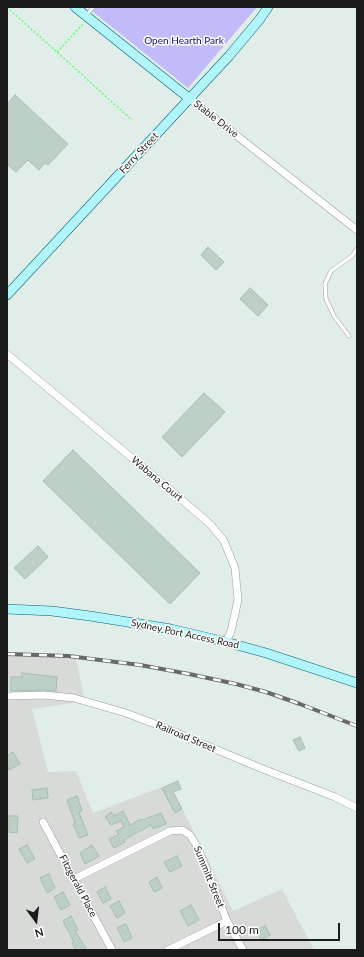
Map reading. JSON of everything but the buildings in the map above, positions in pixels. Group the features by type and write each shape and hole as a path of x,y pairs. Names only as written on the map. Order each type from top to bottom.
{"street":[{"name":"Stable Drive","path":"75,7 357,230"},
{"name":"Ferry Street","path":"7,295 229,56 260,19 268,7"},
{"name":"Wabana Court","path":"7,354 174,493 211,525 224,541 235,568 238,600 226,642"},
{"name":"Sydney Port Access Road","path":"7,609 52,611 171,629 226,642 311,667 357,683"},
{"name":"Railroad Street","path":"7,696 44,695 74,698 120,711 156,724 226,754 335,797 357,808"},
{"name":"Fitzgerald Place","path":"43,822 112,950"},
{"name":"Summitt Street","path":"74,879 170,831 182,830 190,835 198,848 227,921 242,950"},
{"path":"168,950 227,921"}],"lane":[{"path":"88,17 93,7"},
{"path":"349,336 334,316 326,299 325,284 331,271 352,256 357,249"}],"path":[{"path":"7,7 132,120"},
{"path":"57,52 88,17"}],"shaded area":[{"path":"75,654 85,701 32,709 48,772 76,771 93,813 170,784 233,911 282,889 314,950 7,950 7,655"}],"green space":[{"name":"Open Hearth Park","path":"87,7 257,7 188,88"}],"railway":[{"path":"7,654 68,656 140,665 189,674 266,692 357,726"}]}
